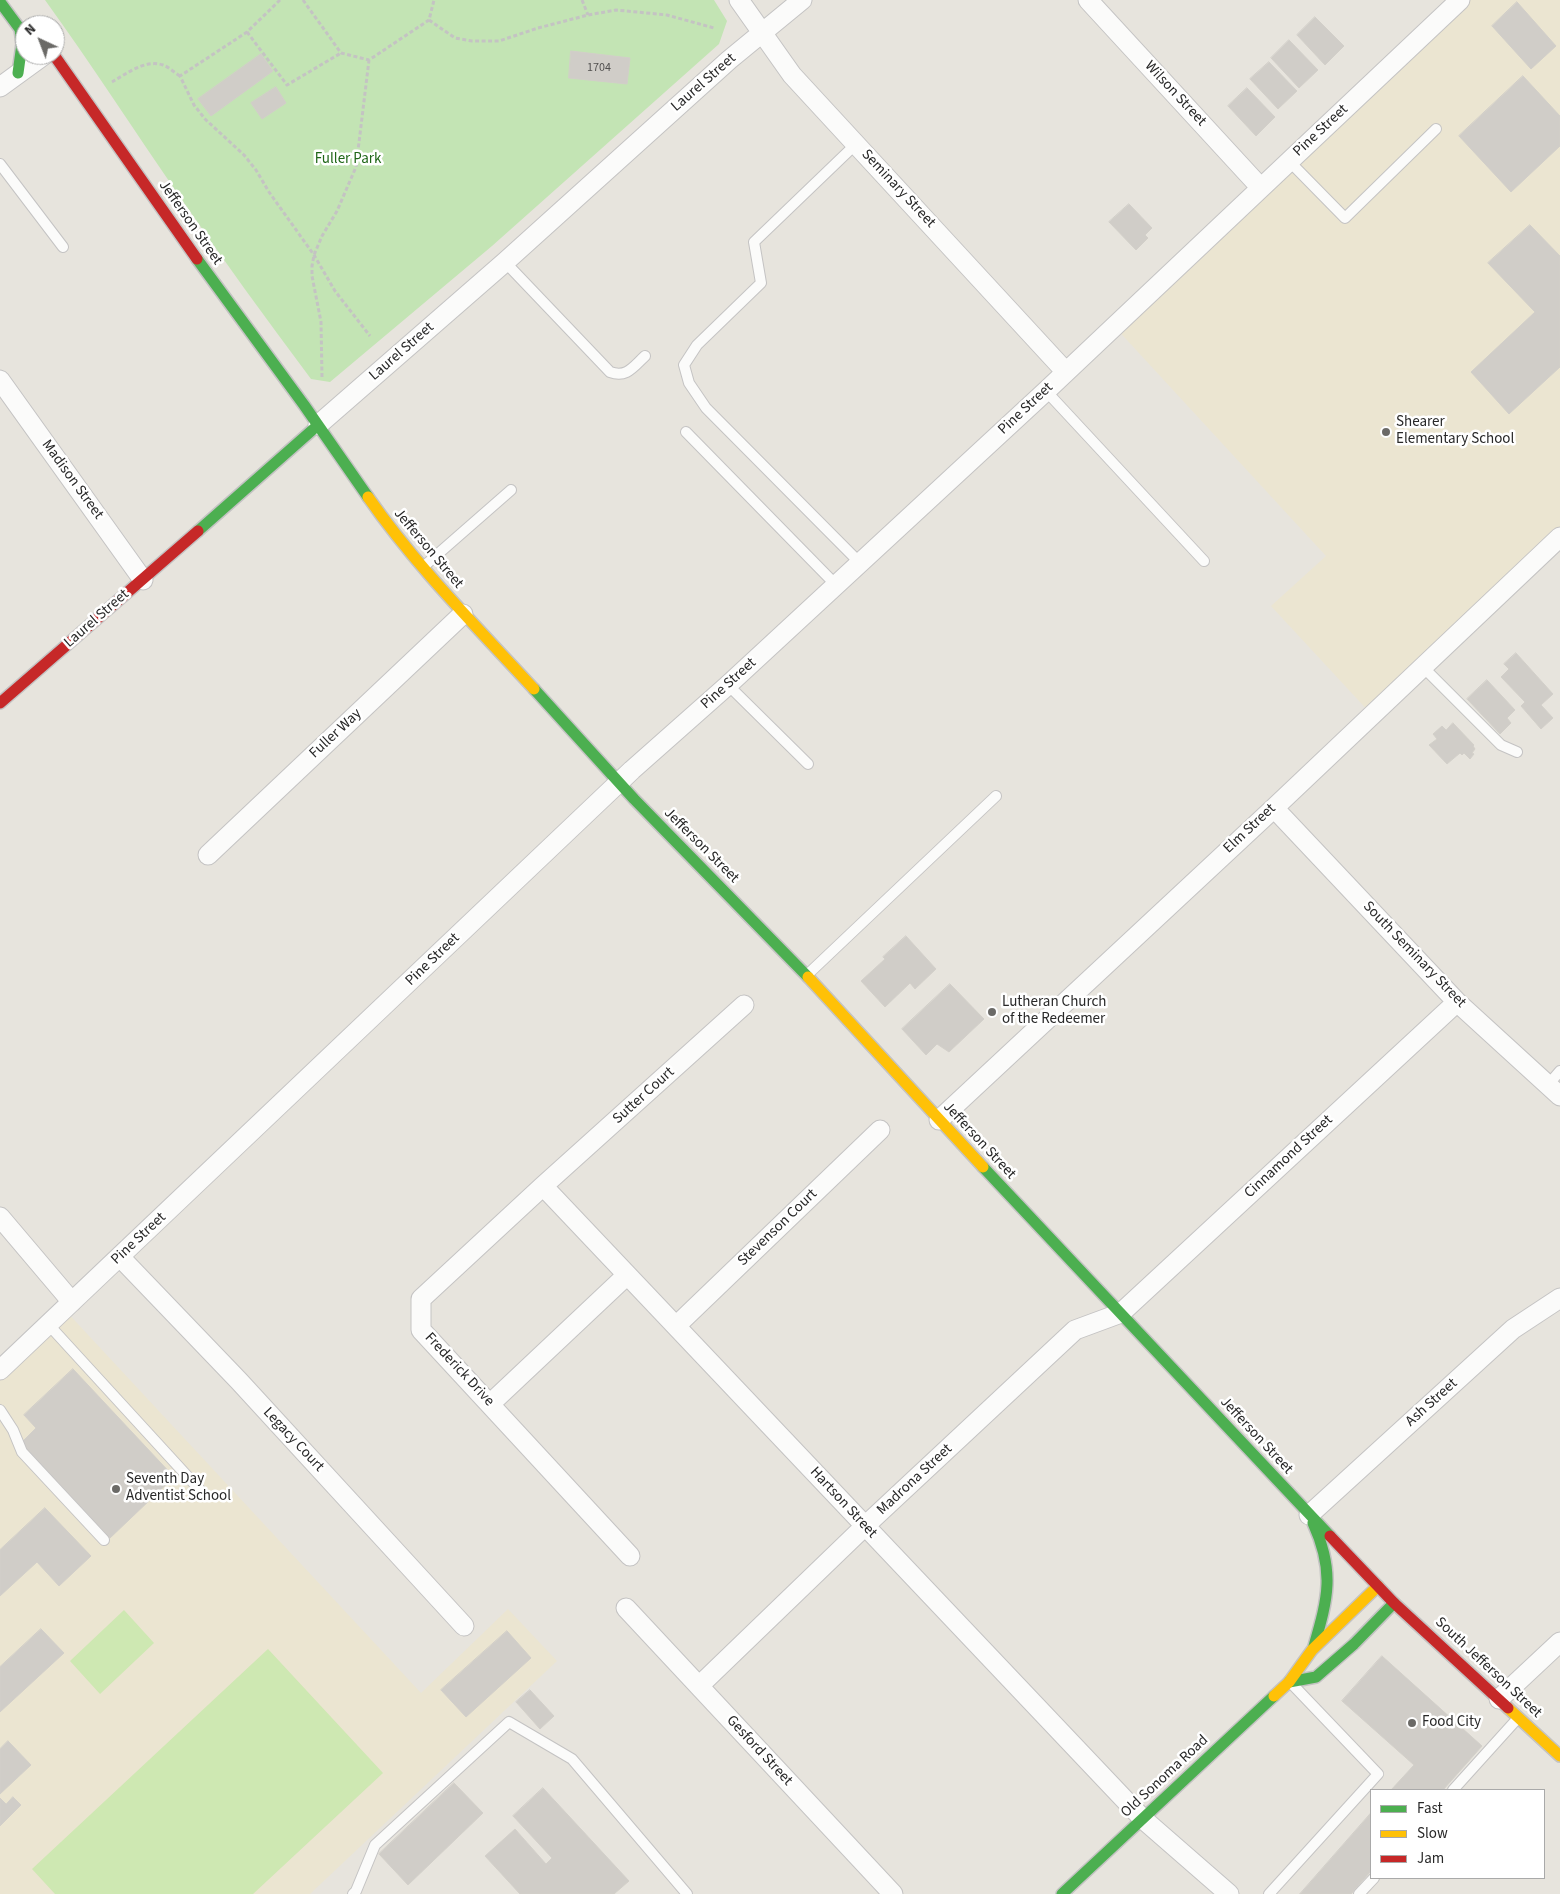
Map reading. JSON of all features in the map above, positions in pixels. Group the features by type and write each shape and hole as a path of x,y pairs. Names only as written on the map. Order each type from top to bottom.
{"main road":[{"path":"0,2 20,29 22,44 18,74"},
{"name":"Jefferson Street","path":"61,65 229,305 318,425 390,529 422,567 634,799 777,944 939,1120 1309,1515 1394,1603"},
{"name":"Laurel Street","path":"0,703 143,580 318,425"},
{"path":"1309,1515 1320,1536 1327,1584 1326,1602 1312,1650"},
{"name":"Old Sonoma Road","path":"1062,1894 1289,1682 1312,1650 1378,1586"},
{"path":"1289,1682 1316,1677 1354,1644 1394,1603"},
{"name":"South Jefferson Street","path":"1394,1603 1560,1756"}],"street":[{"name":"Seminary Street","path":"739,0 792,75 1066,372"},
{"name":"Laurel Street","path":"318,425 505,262 729,60 802,0"},
{"name":"Wilson Street","path":"1088,0 1261,188"},
{"name":"Pine Street","path":"0,1370 632,770 728,685 1046,391 1456,2"},
{"path":"0,87 30,65"},
{"name":"Madison Street","path":"0,380 143,580"},
{"name":"Elm Street","path":"939,1120 1274,808 1560,537"},
{"name":"Fuller Way","path":"208,855 464,614"},
{"name":"South Seminary Street","path":"1274,808 1457,1002 1556,1084"},
{"name":"Cinnamond Street","path":"1121,1313 1457,1002"},
{"name":"Sutter Court","path":"543,1186 744,1005"},
{"name":"Stevenson Court","path":"676,1326 880,1130"},
{"name":"Hartson Street","path":"543,1186 1143,1819 1229,1894"},
{"name":"Frederick Drive","path":"543,1186 420,1299 421,1330 630,1556"},
{"path":"0,1217 72,1302"},
{"name":"Legacy Court","path":"120,1257 239,1381 464,1626"},
{"path":"490,1404 627,1275"},
{"name":"Ash Street","path":"1309,1515 1513,1329 1560,1298"},
{"name":"Madrona Street","path":"699,1686 865,1526 1075,1330 1121,1313"},
{"name":"Gesford Street","path":"626,1608 893,1894"},
{"path":"1500,1699 1560,1642"}],"lane":[{"path":"1289,161 1345,218 1436,129"},
{"path":"856,144 754,242 761,283 697,345 684,365 689,383 706,408 860,563"},
{"path":"0,164 63,247"},
{"path":"505,262 610,372 617,375 624,374 645,356"},
{"path":"1046,391 1204,561"},
{"path":"686,432 836,585"},
{"path":"422,567 511,490"},
{"path":"1423,667 1501,745 1517,752"},
{"path":"728,685 808,764"},
{"path":"806,976 996,796"},
{"path":"48,1324 200,1490"},
{"path":"0,1410 13,1430 22,1452 104,1540"},
{"path":"1269,1894 1378,1774 1289,1682"},
{"path":"1454,1789 1519,1717"},
{"path":"353,1894 356,1891 375,1845 509,1722 572,1759 687,1894"},
{"path":"1359,1894 1373,1879"}],"path":[{"path":"180,76 247,32 280,0"},
{"path":"303,0 341,53 369,60 429,20 434,0"},
{"path":"582,0 588,15"},
{"path":"429,20 455,38 472,41 499,41 538,28 616,10 658,14 714,28"},
{"path":"247,32 287,85 341,53"},
{"path":"322,377 321,322 312,276 314,254 337,211 356,167 369,60"},
{"path":"112,82 140,67 153,64 163,66 180,76 194,104 205,119 244,155 256,170 269,192 314,254 335,291 370,336"}],"shaded area":[{"name":"Shearer Elementary School","path":"1460,0 1560,0 1560,537 1372,715 1271,606 1326,556 1114,326"},
{"name":"Seventh Day Adventist School","path":"64,1309 421,1693 508,1609 557,1661 310,1894 0,1894 0,1370"}],"green space":[{"name":"Fuller Park","path":"45,0 714,0 727,21 719,44 492,246 330,382 311,379 196,220 65,28 65,15 56,15"},
{"path":"124,1610 154,1643 100,1694 70,1661"},
{"path":"268,1649 383,1773 253,1894 55,1894 32,1869"}],"building":[{"path":"1517,2 1556,46 1531,69 1492,26"},
{"path":"1315,17 1344,46 1325,65 1297,35"},
{"path":"1289,40 1318,70 1299,88 1271,58"},
{"path":"571,51 630,58 627,84 569,78"},
{"path":"261,54 273,71 211,116 198,99"},
{"path":"1269,62 1297,91 1278,109 1250,79"},
{"path":"1523,76 1560,116 1560,146 1511,192 1459,136"},
{"path":"276,87 286,103 262,119 251,103"},
{"path":"1247,88 1275,117 1256,136 1228,106"},
{"path":"1129,204 1152,228 1145,235 1148,238 1136,250 1109,222"},
{"path":"1530,225 1560,256 1560,367 1509,414 1471,372 1535,312 1488,263"},
{"path":"1516,653 1553,694 1541,705 1553,718 1541,729 1521,706 1525,702 1501,677 1509,669 1504,664"},
{"path":"1487,680 1515,710 1507,718 1511,723 1500,734 1467,699"},
{"path":"1453,723 1474,745 1475,749 1470,759 1464,753 1462,755 1460,753 1447,764 1429,745 1437,739 1433,734 1442,726 1446,730"},
{"path":"906,936 936,969 915,989 910,983 885,1007 861,981"},
{"path":"950,984 984,1019 949,1052 937,1044 926,1055 902,1029"},
{"path":"73,1369 174,1477 110,1538 21,1443 36,1428 24,1415"},
{"path":"45,1508 91,1556 59,1586 37,1562 0,1596 0,1550"},
{"path":"41,1629 64,1653 0,1712 0,1667"},
{"path":"507,1631 531,1658 466,1717 441,1690"},
{"name":"Food City","path":"1382,1656 1482,1746 1444,1789 1392,1789 1414,1765 1342,1701"},
{"path":"530,1690 554,1716 540,1729 516,1702"},
{"path":"8,1741 31,1765 0,1794 0,1749"},
{"path":"454,1783 483,1813 408,1885 379,1854"},
{"path":"543,1788 629,1881 614,1894 520,1894 485,1856 515,1829 546,1864 552,1858 513,1816"},
{"path":"13,1797 21,1805 0,1826 0,1798 6,1804"},
{"path":"1370,1814 1370,1872 1351,1894 1300,1894"}],"traffic: fast":[{"path":"0,2 20,29 22,44 18,73"},
{"path":"197,259 304,405 368,497"},
{"path":"198,531 318,425"},
{"path":"534,689 634,799 808,977"},
{"path":"983,1167 1330,1536"},
{"path":"1313,1523 1320,1540 1327,1570 1326,1599 1314,1646"},
{"path":"1289,1682 1316,1677 1354,1644 1394,1603"},
{"path":"1062,1894 1274,1696"}],"traffic: slow":[{"path":"368,497 427,572 534,689"},
{"path":"808,977 983,1167"},
{"path":"1274,1696 1289,1682 1312,1650 1378,1586"},
{"path":"1508,1708 1560,1756"}],"traffic: jam":[{"path":"61,65 197,259"},
{"path":"0,703 198,531"},
{"path":"1330,1536 1394,1603 1508,1708"}],"place":[{"name":"Shearer Elementary School","path":"1386,432"},
{"name":"Lutheran Church of the Redeemer","path":"992,1012"},
{"name":"Seventh Day Adventist School","path":"116,1489"},
{"name":"Food City","path":"1412,1723"}]}
